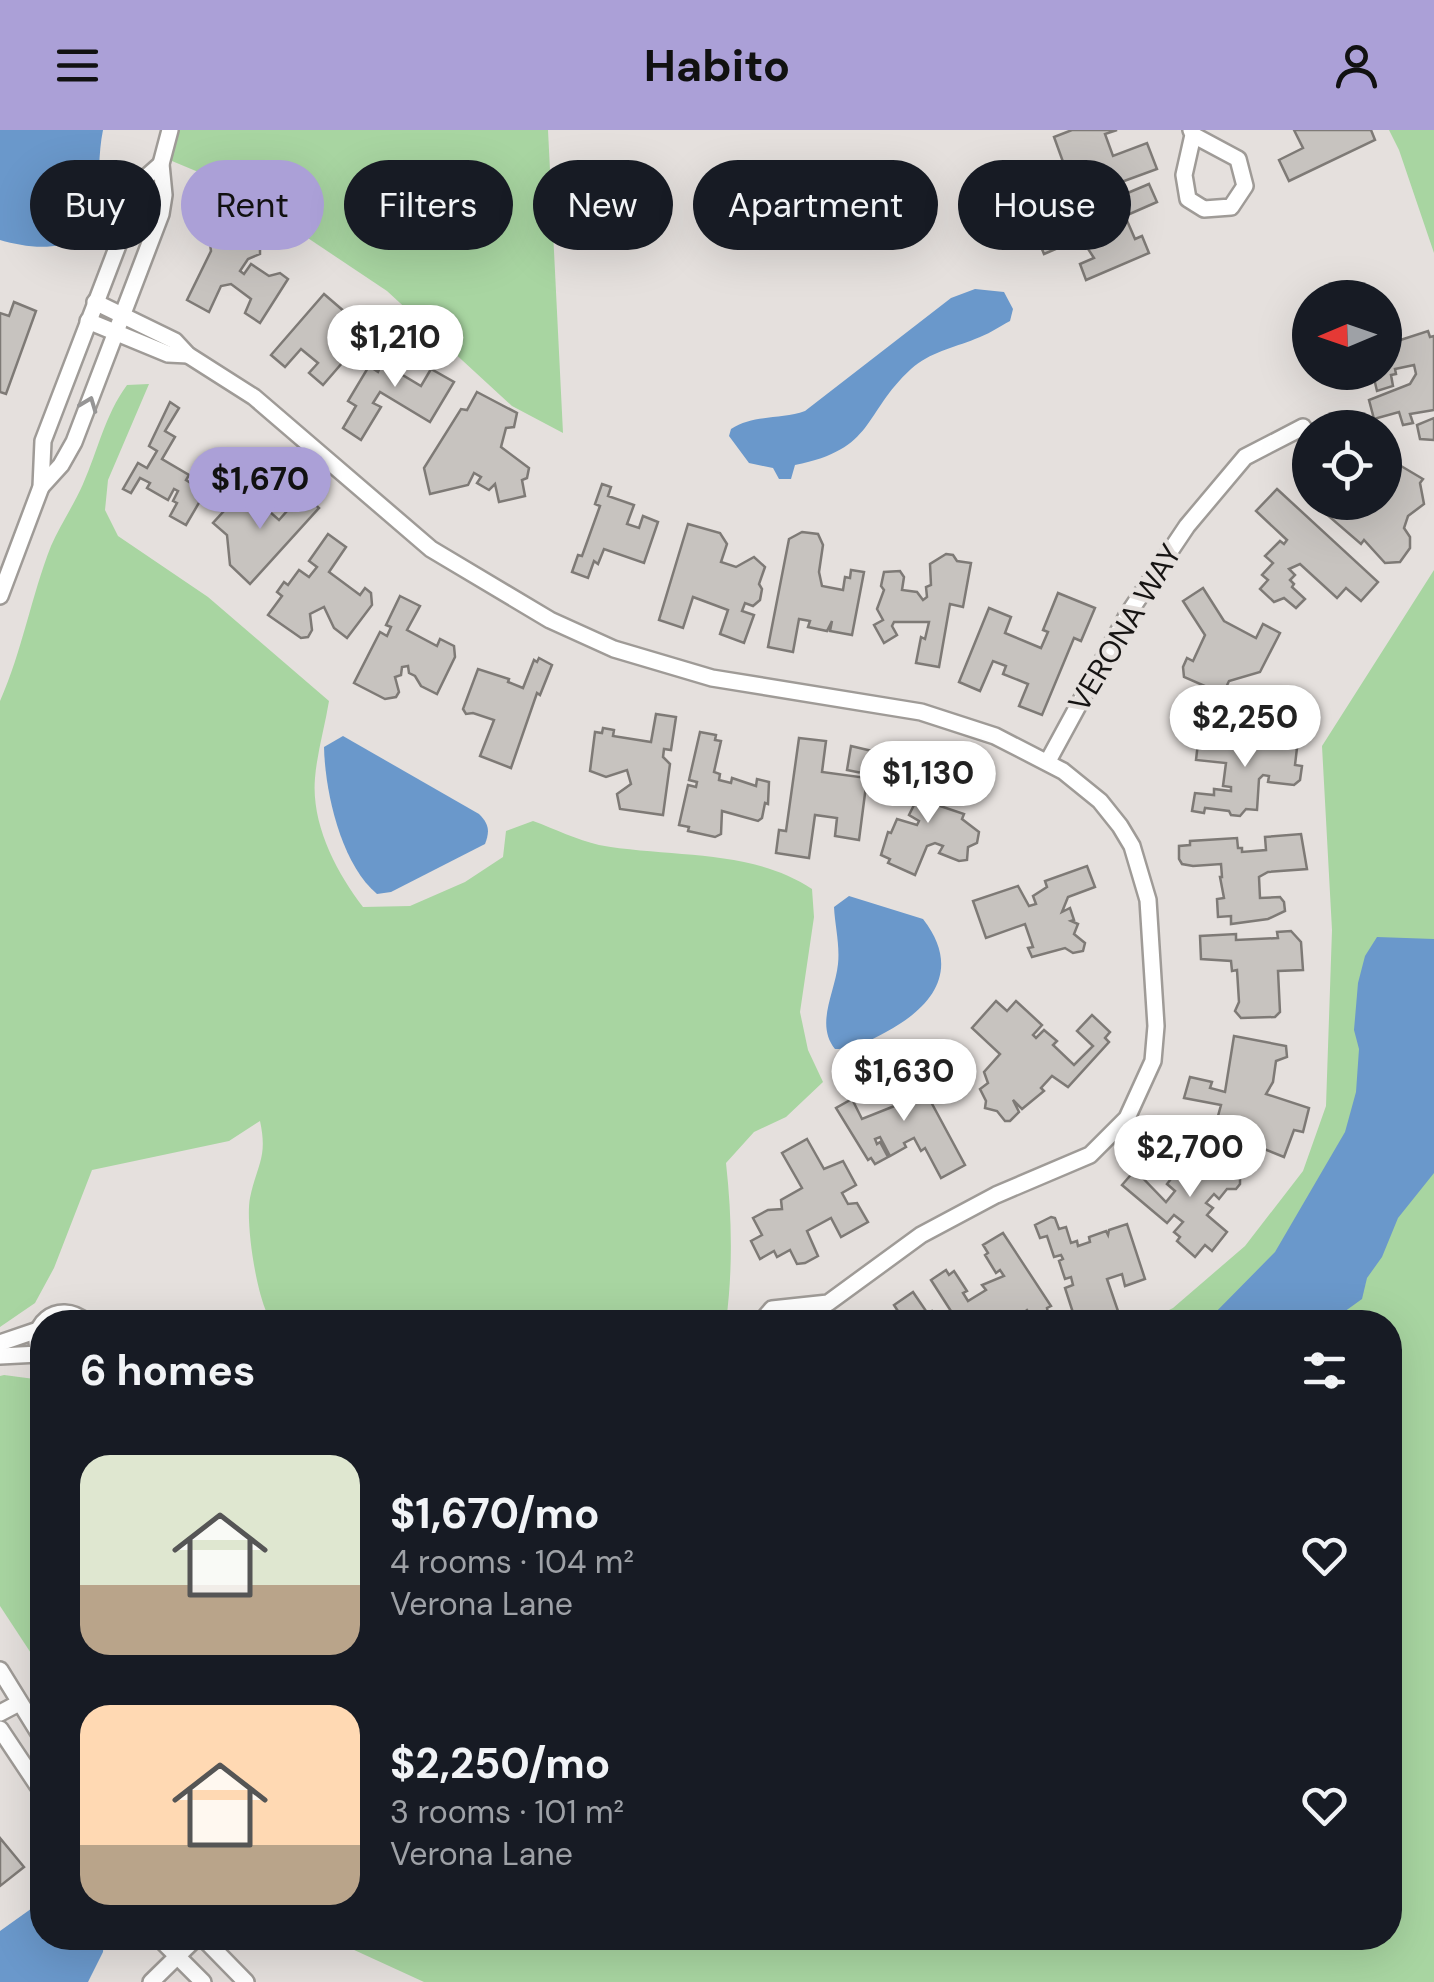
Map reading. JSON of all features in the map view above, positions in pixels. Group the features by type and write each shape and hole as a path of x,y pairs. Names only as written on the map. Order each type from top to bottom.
{"street":[{"path":"161,214 161,164 170,130"},
{"path":"1192,133 1232,154 1242,166 1246,186 1231,206 1204,209 1188,199 1184,175 1192,133"},
{"path":"0,596 41,487 43,441 115,250"},
{"path":"41,487 61,465 74,442 147,250"},
{"path":"95,302 175,340 188,355 254,398 431,549 563,626 614,649 712,678 921,712 995,736 1048,761 1100,801 1132,846 1143,876 1156,1026 1153,1060 1127,1118 1090,1155 996,1195 920,1235 828,1304 771,1310"},
{"path":"88,321 168,354 188,355"},
{"name":"VERONA WAY","path":"1048,761 1128,614 1186,526 1245,457 1292,433"},
{"path":"827,1310 828,1304"},
{"path":"0,1343 30,1333"},
{"path":"0,1356 30,1356"},
{"path":"2,1679 30,1719"},
{"path":"0,1714 20,1703"},
{"path":"0,1729 30,1774"},
{"path":"172,1950 198,1980 220,1956"},
{"path":"150,1982 185,1950"},
{"path":"213,1950 246,1982"}],"green space":[{"path":"167,130 548,130 549,160 533,160 533,250 554,250 563,433 512,406 387,291 324,249 324,160 181,160 181,165 160,156"},
{"path":"1389,130 1434,130 1434,253 1399,150"},
{"path":"149,384 108,480 105,510 118,536 208,597 329,701 316,769 317,813 327,847 363,907 410,906 465,882 503,857 506,831 533,821 599,845 736,860 788,876 812,889 814,917 800,1012 808,1050 823,1082 786,1117 754,1132 726,1163 731,1243 727,1310 266,1310 257,1281 249,1225 250,1198 262,1153 260,1121 229,1141 92,1170 54,1268 35,1303 0,1327 0,701 51,546 127,385"},
{"path":"1434,570 1434,1982 424,1982 354,1950 1402,1950 1402,1310 1169,1310 1245,1246 1303,1171 1326,1106 1332,930 1322,746"},
{"path":"0,1376 30,1378 30,1652 0,1606"}],"water":[{"path":"0,130 103,130 99,160 30,160 30,246 0,240"},
{"path":"975,289 1004,292 1013,309 1010,321 918,363 895,385 865,428 840,450 795,465 791,479 779,479 773,468 749,463 729,436 731,429 748,421 805,411 951,298"},
{"path":"343,736 479,814 488,828 485,844 391,892 377,894 354,865 332,805 324,747"},
{"path":"849,896 923,919 935,937 941,970 929,998 903,1022 861,1044 835,1049 826,1019 838,964 834,907"},
{"path":"1377,937 1434,939 1434,1173 1398,1218 1382,1257 1367,1278 1362,1299 1347,1310 1218,1310 1275,1252 1345,1132 1356,1092 1359,1049 1354,1030 1365,956"},
{"path":"30,1910 30,1950 103,1952 88,1982 0,1982 0,1931"}],"building":[{"path":"1072,130 1117,130 1105,134 1113,156 1147,143 1157,169 1131,179 1131,160 1062,160 1054,137"},
{"path":"1294,130 1371,130 1375,140 1289,181 1279,160 1303,148"},
{"path":"1149,184 1157,202 1131,213 1131,192"},
{"path":"1131,230 1135,239 1142,236 1149,253 1086,280 1080,264 1094,258 1089,250 1131,250"},
{"path":"260,250 240,271 244,274 251,264 269,276 280,273 288,279 260,323 245,313 251,299 231,284 221,286 209,312 187,300 211,251"},
{"path":"324,294 346,313 333,328 355,348 323,385 309,373 318,363 301,349 285,367 271,355"},
{"path":"14,302 36,311 6,394 0,392 0,313 9,316"},
{"path":"1428,331 1430,337 1434,336 1434,410 1410,414 1413,423 1403,425 1402,410 1372,410 1369,400 1402,390 1416,374 1414,365 1402,368 1402,339"},
{"path":"393,338 415,351 401,374 421,386 431,369 454,382 430,422 380,392 373,403 381,407 361,440 343,428 356,406 348,401 369,366 378,372"},
{"path":"477,392 517,413 514,427 506,428 501,447 529,468 527,478 522,480 525,496 499,502 495,484 489,490 477,483 481,477 474,473 468,485 430,494 424,468 461,409 467,410"},
{"path":"170,402 179,408 165,431 175,437 162,459 189,475 186,480 194,485 202,470 214,477 186,525 170,516 178,491 174,489 168,500 147,488 150,483 140,478 131,493 123,489 138,463 147,468 157,451 149,446"},
{"path":"1434,418 1434,440 1420,439 1417,425"},
{"path":"1402,467 1423,479 1420,483 1424,504 1408,516 1404,528 1410,537 1410,548 1400,562 1385,563 1364,540 1361,544 1333,520 1402,520"},
{"path":"602,484 611,487 608,496 634,505 627,524 639,528 643,516 658,522 644,563 604,549 588,578 572,572 600,506 595,504"},
{"path":"244,489 279,520 303,493 319,508 250,584 230,565 227,535 213,523"},
{"path":"1277,489 1292,503 1292,520 1311,520 1378,582 1361,601 1346,588 1337,598 1300,564 1289,569 1295,575 1290,580 1305,599 1296,608 1284,598 1274,602 1260,589 1268,580 1262,575 1273,563 1265,556 1280,541 1284,544 1287,540 1256,511"},
{"path":"688,524 720,533 727,544 721,562 736,567 754,557 765,567 759,584 760,600 753,606 745,603 742,611 754,615 744,643 720,634 728,610 693,597 683,628 659,620"},
{"path":"802,532 818,534 823,545 819,572 822,586 843,590 851,570 864,572 852,635 830,631 832,621 827,631 808,627 810,621 799,619 793,652 768,647 789,539"},
{"path":"328,534 346,547 329,572 360,595 365,588 371,593 372,605 347,638 334,628 324,607 310,614 312,630 308,637 301,638 268,615 282,596 277,592 284,582 288,585 299,570 309,577 317,567 309,561"},
{"path":"946,554 971,563 963,607 950,604 939,667 916,663 921,637 925,639 929,622 894,622 897,635 884,643 874,625 883,620 877,609 884,590 884,572 900,571 904,577 902,590 917,592 923,600 927,597 926,587 931,585 930,564"},
{"path":"1203,588 1224,621 1256,638 1263,624 1280,633 1260,672 1229,681 1223,694 1184,677 1187,658 1193,661 1205,635 1183,601"},
{"path":"1058,593 1095,608 1081,641 1074,638 1042,715 1019,706 1028,684 1003,674 1006,666 993,661 980,691 959,682 989,608 1011,617 1005,633 1041,648 1048,632 1043,630"},
{"path":"400,596 420,606 407,630 437,646 440,639 454,646 455,657 437,694 421,686 408,666 402,667 401,675 395,677 399,692 396,697 385,699 354,683 380,632 387,636 391,627 386,625"},
{"path":"539,658 552,665 540,695 537,693 511,768 480,756 494,720 466,714 463,709 478,669 523,688 534,660"},
{"path":"656,714 676,717 671,750 664,749 663,757 670,764 663,815 620,809 617,794 631,784 627,770 606,777 590,771 595,732 602,733 603,728 614,730 613,736 651,742"},
{"path":"700,732 716,735 715,740 721,741 714,772 720,774 719,780 731,783 732,778 756,786 757,779 769,782 768,804 765,803 758,821 722,811 721,834 715,837 679,825 688,785 696,787 697,782 689,780"},
{"path":"1199,734 1254,741 1255,734 1275,736 1274,745 1297,748 1295,765 1302,766 1300,780 1294,785 1268,782 1269,776 1263,775 1259,779 1257,810 1246,809 1240,816 1205,808 1204,813 1192,811 1195,793 1214,795 1214,789 1231,791 1231,787 1223,786 1226,763 1196,760"},
{"path":"799,738 826,741 822,772 867,778 859,840 835,836 837,818 815,815 809,858 776,853 779,830 786,831"},
{"path":"851,746 872,751 867,774 847,770"},
{"path":"932,760 943,792 938,793 944,796 940,806 964,814 962,819 979,832 977,843 968,847 967,860 939,853 943,846 935,843 927,846 915,875 888,863 890,859 881,855 897,819 917,825 919,821 909,815 919,795 909,767"},
{"path":"1301,834 1307,869 1268,872 1259,877 1260,898 1280,897 1284,902 1285,911 1268,919 1231,924 1231,916 1218,917 1217,899 1224,898 1221,864 1193,866 1182,864 1179,859 1179,846 1190,845 1190,841 1237,838 1242,852 1266,850 1265,837"},
{"path":"1087,866 1095,887 1068,897 1062,912 1070,908 1074,920 1071,921 1078,924 1074,934 1085,943 1083,951 1073,953 1065,948 1032,957 1028,948 1033,947 1025,924 986,938 973,901 1018,886 1029,906 1036,904 1033,896 1047,887 1045,881"},
{"path":"1291,931 1301,942 1303,970 1278,971 1280,1012 1275,1017 1241,1018 1235,1011 1239,1002 1237,970 1232,971 1231,961 1201,959 1200,936 1236,934 1236,940 1278,938 1277,932"},
{"path":"996,1001 1007,1011 1016,1001 1042,1025 1033,1035 1036,1038 1044,1030 1074,1065 1093,1046 1077,1031 1092,1015 1110,1032 1105,1038 1109,1042 1068,1087 1052,1076 1041,1088 1044,1091 1022,1109 1013,1100 1019,1112 1010,1121 985,1108 980,1089 988,1083 984,1072 1000,1054 972,1028"},
{"path":"1234,1036 1286,1046 1287,1057 1276,1061 1273,1082 1266,1094 1309,1108 1303,1132 1294,1130 1284,1157 1259,1147 1261,1139 1215,1127 1221,1105 1184,1098 1190,1077 1212,1082 1210,1088 1225,1092"},
{"path":"910,1063 965,1165 941,1178 925,1148 921,1151 914,1138 890,1156 880,1137 875,1139 888,1157 875,1164 871,1158 868,1160 836,1108 852,1099 862,1119 897,1105 882,1077"},
{"path":"807,1139 824,1169 843,1161 856,1185 842,1193 848,1204 857,1203 868,1222 841,1237 831,1218 807,1231 818,1256 805,1263 797,1264 790,1250 777,1257 774,1251 760,1259 751,1241 762,1235 753,1218 768,1210 782,1209 781,1200 802,1188 782,1153"},
{"path":"1209,1150 1240,1177 1240,1184 1236,1189 1227,1189 1219,1199 1214,1194 1206,1203 1213,1208 1207,1215 1227,1232 1212,1251 1205,1245 1195,1257 1177,1241 1180,1237 1174,1232 1183,1222 1174,1215 1167,1223 1122,1185 1135,1170 1166,1202 1175,1191 1167,1184 1174,1175 1170,1172 1179,1163 1185,1168 1193,1159 1198,1163"},
{"path":"1055,1218 1059,1229 1066,1227 1071,1243 1077,1241 1078,1246 1090,1242 1089,1237 1106,1231 1108,1235 1109,1230 1127,1224 1145,1279 1125,1286 1122,1274 1107,1279 1118,1310 1072,1310 1065,1288 1073,1285 1071,1277 1065,1279 1061,1255 1054,1257 1047,1236 1040,1238 1035,1225"},
{"path":"1003,1233 1051,1306 1047,1310 950,1310 931,1280 946,1270 949,1275 954,1271 967,1291 963,1293 968,1301 986,1290 982,1285 1004,1276 1000,1270 996,1273 983,1245"},
{"path":"913,1292 925,1310 897,1310 894,1305"},
{"path":"0,1838 24,1867 0,1886"}]}
